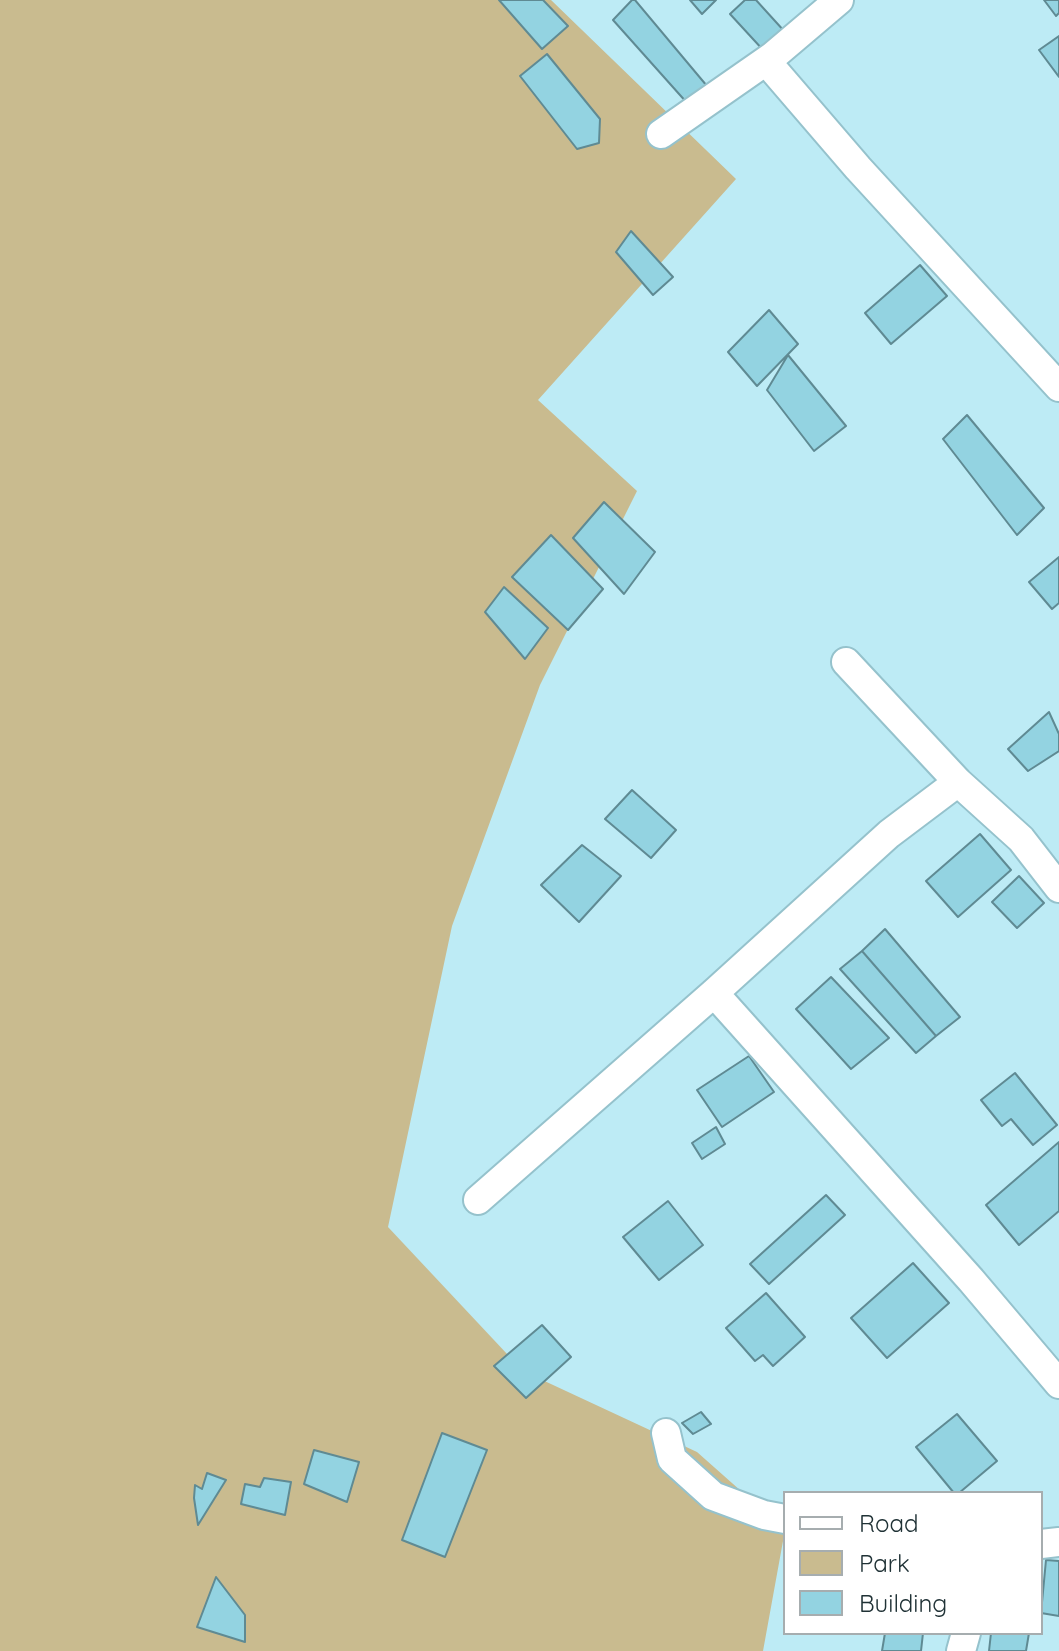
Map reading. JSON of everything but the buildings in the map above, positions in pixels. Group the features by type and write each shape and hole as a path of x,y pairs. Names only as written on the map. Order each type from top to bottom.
{"street":[{"path":"661,134 766,61 839,0"},
{"path":"766,61 858,168 1059,387"},
{"path":"846,662 958,782 1021,839 1059,888"},
{"path":"478,1200 889,834 958,782"},
{"path":"714,993 971,1280 1059,1384"},
{"path":"666,1433 672,1459 713,1496 783,1519"}],"green space":[{"path":"0,0 551,0 736,179 538,400 637,491 540,685 452,926 388,1227 523,1371 697,1452 783,1528 763,1651 0,1651"}]}
